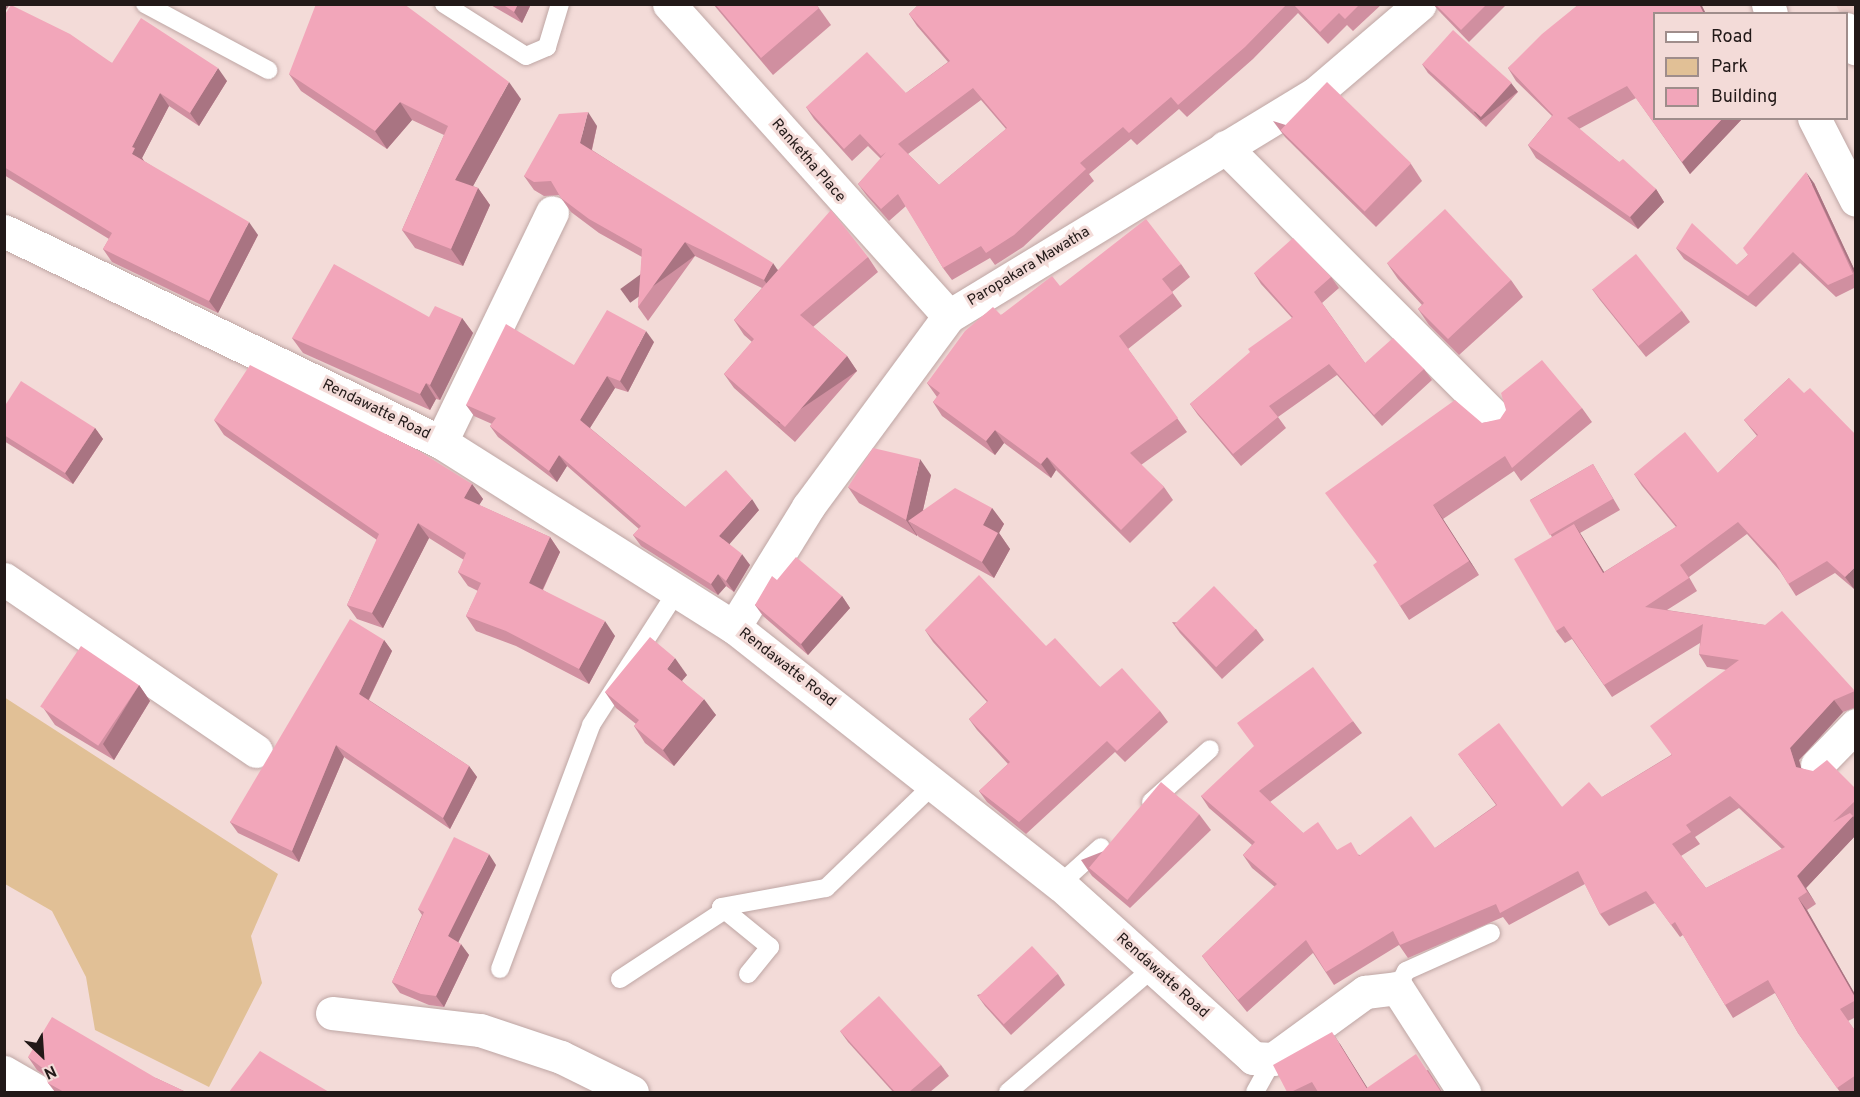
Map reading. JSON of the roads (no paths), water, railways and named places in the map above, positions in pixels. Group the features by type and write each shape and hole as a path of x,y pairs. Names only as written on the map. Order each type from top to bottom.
{"street":[{"name":"Ranketha Place","path":"669,4 897,263 949,316"},
{"name":"Paropakara Mawatha","path":"734,627 808,507 949,316 1317,92 1420,4"},
{"path":"1848,33 1856,49"},
{"path":"1815,120 1856,200"},
{"path":"1225,147 1497,419"},
{"path":"441,442 552,212"},
{"name":"Rendawatte Road","path":"4,231 441,442 734,627 1060,884 1253,1058 1273,1059"},
{"path":"4,579 256,751"},
{"path":"1817,765 1856,725"},
{"path":"1273,1059 1365,992 1397,988 1464,1092"},
{"path":"332,1013 480,1030 561,1057 632,1092"},
{"path":"4,1072 38,1092"}],"lane":[{"path":"145,4 268,70"},
{"path":"444,4 526,56 547,47 560,4"},
{"path":"500,969 591,725 677,591"},
{"path":"1140,812 1210,749"},
{"path":"748,974 770,947 721,907 826,888 934,784"},
{"path":"1060,884 1113,836"},
{"path":"620,979 725,910"},
{"path":"1397,988 1406,971 1491,933"},
{"path":"1008,1092 1153,968"},
{"path":"1255,1092 1273,1059"}]}
